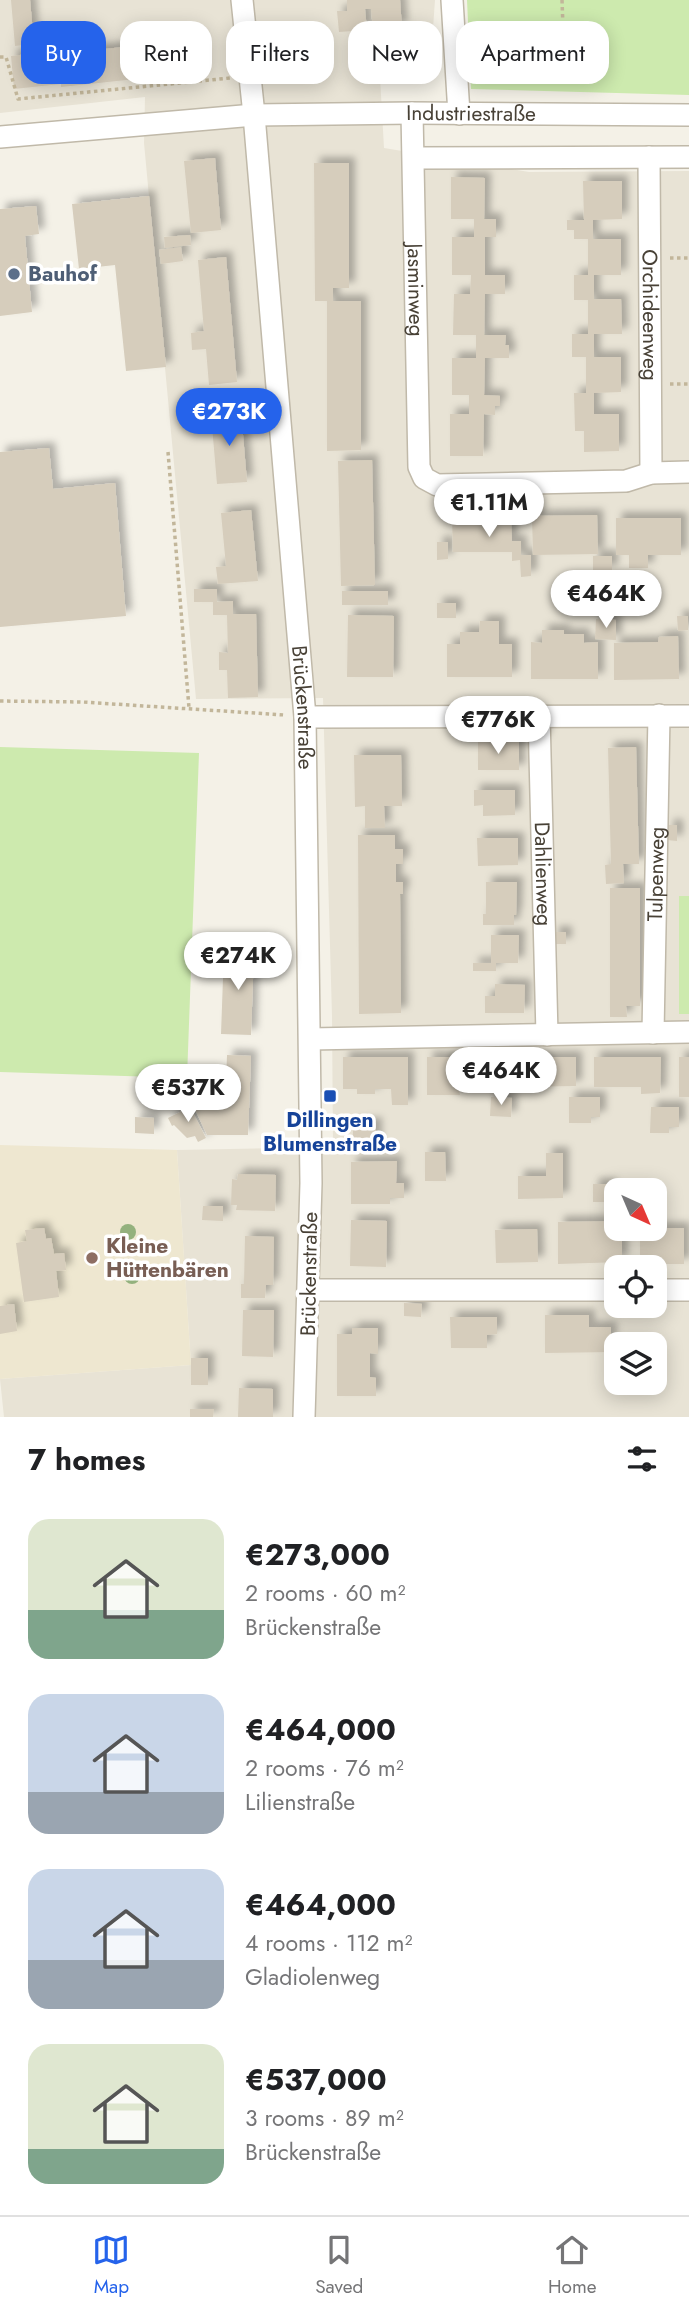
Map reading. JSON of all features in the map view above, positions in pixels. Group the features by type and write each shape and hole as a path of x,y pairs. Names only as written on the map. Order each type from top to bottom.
{"street":[{"name":"Brückenstraße","path":"242,0 244,21"},
{"path":"452,0 459,114"},
{"name":"Brückenstraße","path":"251,84 305,717 310,1039 309,1290 304,1417"},
{"name":"Jasminweg","path":"412,113 419,467 425,478 437,485 626,481 651,473"},
{"name":"Industriestraße","path":"0,136 254,115 689,115"},
{"name":"Orchideenweg","path":"649,157 651,473"},
{"path":"414,158 689,157"},
{"path":"651,473 689,472"},
{"name":"Dahlienweg","path":"539,715 547,1035"},
{"name":"Tulpenweg","path":"653,1033 659,715"},
{"path":"305,717 689,716"},
{"path":"310,1039 689,1032"},
{"path":"309,1290 604,1290"},
{"path":"667,1290 689,1290"}],"path":[{"path":"562,0 563,21"},
{"path":"0,57 6,57 18,99 226,78"},
{"path":"167,452 188,708"},
{"path":"0,701 82,702 305,717"}],"shaded area":[{"path":"0,0 435,0 434,21 348,21 348,84 380,84 384,148 529,172 689,171 689,1417 4,1417 0,1379 191,1365 177,1150 333,1147 323,698 196,699 144,143 145,97 0,113"},
{"name":"Kleine Hüttenbären","path":"0,1145 177,1150 191,1365 0,1379"}],"green space":[{"path":"467,0 689,0 689,95 471,89 471,84 609,84 609,21 468,21"},
{"path":"0,747 199,753 187,1078 0,1072"},
{"path":"679,896 689,896 689,1014 679,1014"}],"building":[{"path":"11,0 30,0 32,21 21,21 21,45 15,46"},
{"path":"347,0 400,0 402,21 372,21 371,9 365,9 366,21 348,21 348,31 339,32 337,11 347,11"},
{"path":"120,47 120,81 106,82 106,49"},
{"path":"21,55 21,84 61,84 14,89 11,56"},
{"path":"61,84 89,84 61,87"},
{"path":"215,158 221,230 191,233 184,161"},
{"path":"314,163 349,163 349,288 333,288 333,301 361,301 361,450 327,451 327,301 315,301"},
{"path":"451,177 485,178 484,219 496,219 496,237 485,237 485,275 505,275 505,294 485,294 484,335 506,335 505,345 509,345 509,358 485,358 484,395 500,396 500,406 495,406 495,415 484,414 483,456 450,456 450,414 469,414 469,395 452,395 452,358 476,358 476,335 453,335 454,294 470,294 471,275 452,275 452,237 474,237 474,219 451,219"},
{"path":"583,181 622,181 622,219 593,220 593,239 621,239 621,275 594,275 594,299 621,299 622,334 594,334 594,357 621,357 621,392 594,393 594,414 619,414 619,451 584,452 584,431 575,431 574,393 586,393 586,357 572,357 572,334 588,334 588,300 574,300 574,275 588,275 588,239 574,239 574,230 567,230 567,220 584,220"},
{"path":"149,196 166,367 126,371 115,265 79,269 72,204"},
{"name":"Bauhof","path":"36,206 39,234 25,236 32,312 0,316 0,209"},
{"path":"190,235 191,245 165,248 164,237"},
{"path":"181,247 183,261 161,264 159,250"},
{"path":"226,257 237,382 209,385 206,349 192,350 191,333 204,331 198,260"},
{"path":"241,411 247,482 217,484 211,414"},
{"path":"49,448 53,489 115,483 126,616 0,627 0,452"},
{"path":"372,460 375,585 341,586 338,461"},
{"path":"251,510 258,581 218,584 216,567 226,566 221,513"},
{"path":"597,515 598,554 533,555 532,516"},
{"path":"452,518 511,518 512,541 521,541 521,555 531,555 531,576 521,577 520,560 512,561 512,552 453,552"},
{"path":"616,518 681,518 681,555 648,555 648,568 629,568 629,555 616,555"},
{"path":"437,542 448,542 448,559 437,560"},
{"path":"593,556 612,556 612,571 593,571"},
{"path":"194,589 217,589 217,602 233,601 233,614 256,614 258,697 228,698 227,670 219,670 219,652 228,653 227,615 213,615 213,602 194,602"},
{"path":"342,591 388,591 388,605 342,605"},
{"path":"437,603 456,603 456,618 437,618"},
{"path":"348,615 394,616 393,677 347,677"},
{"path":"677,616 688,616 688,630 678,631"},
{"path":"596,619 616,620 616,640 595,639"},
{"path":"480,621 499,621 499,644 512,644 512,677 447,677 447,644 460,644 460,632 479,632"},
{"path":"542,630 584,634 584,643 598,642 598,679 531,679 531,642 542,643"},
{"path":"678,636 679,679 614,680 614,643 658,642 659,637"},
{"path":"478,741 519,741 519,770 478,770"},
{"path":"636,747 639,864 623,864 624,883 606,884 605,865 611,864 608,748"},
{"path":"354,755 401,755 402,806 384,806 385,828 365,828 365,806 355,807"},
{"path":"474,790 515,790 515,815 483,816 483,805 474,806"},
{"path":"668,825 677,825 677,841 667,840"},
{"path":"358,835 395,835 395,849 403,849 403,864 396,864 396,882 403,882 403,894 400,894 401,1013 359,1014"},
{"path":"477,838 518,838 518,865 478,866"},
{"path":"486,882 517,882 514,925 483,925 483,914 486,914"},
{"path":"610,888 640,888 640,1006 626,1006 627,1017 610,1017"},
{"path":"553,932 566,932 566,944 553,944"},
{"path":"491,935 519,935 518,963 496,963 496,971 473,971 473,963 491,963"},
{"path":"224,950 254,951 251,1035 221,1034"},
{"path":"495,984 525,985 524,1013 485,1013 485,996 495,996"},
{"path":"227,1055 251,1056 248,1135 207,1135 194,1107 225,1109"},
{"path":"343,1057 408,1057 408,1105 392,1105 391,1089 375,1089 375,1094 357,1094 357,1089 343,1089"},
{"path":"427,1057 492,1057 492,1089 459,1090 460,1095 427,1095"},
{"path":"513,1057 576,1057 576,1086 512,1087"},
{"path":"594,1057 661,1057 660,1093 641,1094 641,1087 594,1087"},
{"path":"679,1057 689,1057 689,1097 679,1097"},
{"path":"491,1097 512,1098 511,1117 490,1116"},
{"path":"569,1097 600,1097 600,1117 591,1117 591,1123 569,1123"},
{"path":"190,1107 206,1138 198,1142 195,1136 187,1138 172,1126 168,1118"},
{"path":"651,1107 679,1107 679,1127 669,1127 669,1133 650,1133"},
{"path":"135,1117 154,1118 154,1134 135,1133"},
{"path":"376,1123 376,1145 353,1146 353,1124"},
{"path":"425,1152 445,1152 446,1181 425,1181"},
{"path":"546,1153 563,1153 563,1198 518,1199 518,1176 546,1176"},
{"path":"397,1161 396,1183 404,1183 404,1198 390,1198 390,1204 351,1204 351,1162"},
{"path":"238,1174 276,1175 275,1211 236,1210 237,1205 231,1205 232,1179 237,1180"},
{"path":"593,1184 604,1184 604,1202 593,1202"},
{"path":"203,1206 223,1206 223,1221 202,1220"},
{"path":"351,1220 387,1221 386,1267 350,1266"},
{"path":"604,1221 604,1241 622,1241 622,1255 604,1255 604,1263 558,1264 558,1222"},
{"path":"44,1228 46,1239 51,1238 54,1254 64,1253 66,1270 56,1271 59,1297 24,1302 16,1243 27,1241 25,1230"},
{"path":"667,1228 684,1228 684,1264 667,1264 667,1255 640,1255 640,1241 667,1241"},
{"path":"537,1229 538,1262 496,1263 495,1230"},
{"path":"245,1236 274,1237 273,1285 266,1285 265,1298 241,1298"},
{"path":"404,1303 422,1304 421,1317 404,1316"},
{"path":"14,1304 17,1331 0,1334 0,1306"},
{"path":"243,1310 274,1310 273,1357 242,1356"},
{"path":"545,1315 589,1315 589,1327 611,1327 611,1332 604,1332 604,1352 545,1353"},
{"path":"450,1317 497,1317 497,1334 487,1335 487,1348 451,1348"},
{"path":"352,1328 378,1328 378,1354 370,1353 370,1377 376,1378 376,1396 337,1396 337,1334 352,1334"},
{"path":"191,1358 208,1358 208,1385 191,1385"},
{"path":"239,1388 273,1389 273,1417 238,1417"},
{"path":"190,1409 214,1409 213,1417 190,1417"}],"place":[{"name":"Bauhof","path":"14,274"},
{"name":"Dillingen Blumenstraße","path":"330,1096"},
{"name":"Kleine Hüttenbären","path":"92,1258"}]}
